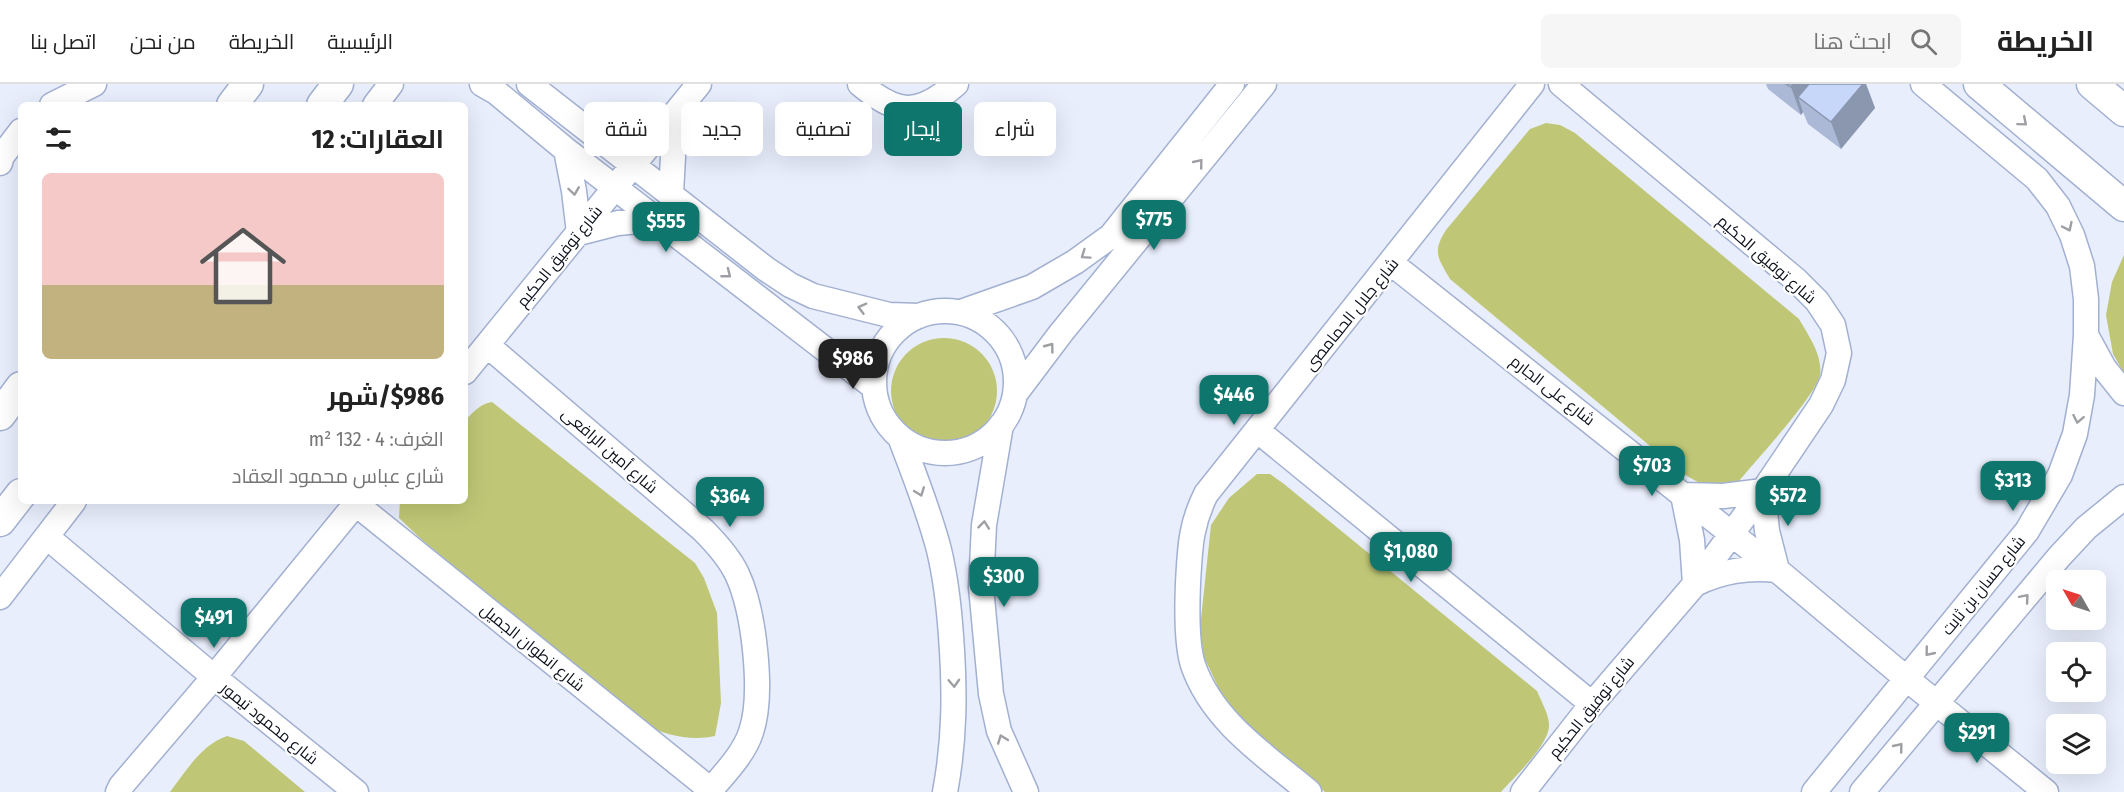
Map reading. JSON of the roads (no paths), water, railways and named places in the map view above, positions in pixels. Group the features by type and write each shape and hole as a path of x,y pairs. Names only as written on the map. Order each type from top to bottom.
{"main road":[{"path":"234,102 248,84"},
{"path":"324,102 338,84"},
{"path":"1978,84 2124,206"},
{"path":"2092,84 2124,111"},
{"path":"0,415 18,391"},
{"path":"0,521 18,498"}],"street":[{"path":"58,102 94,84"},
{"path":"377,102 391,84"},
{"path":"482,84 496,92 566,150 874,387"},
{"path":"529,84 766,269 790,285 813,296 889,315 920,316"},
{"name":"شارع توفيق الحكيم","path":"468,368 699,84"},
{"path":"860,84 890,105 910,109 926,104 956,84"},
{"path":"1002,425 985,441 964,450 942,453 920,448 900,437 886,422 878,405 874,387 875,369 890,337 904,324 920,316 933,312 961,312 1032,287 1075,262 1111,236 1232,84"},
{"path":"1015,394 1061,333 1264,84"},
{"name":"شارع جلال الحمامصى","path":"1309,792 1221,716 1206,693 1192,664 1187,614 1190,542 1196,515 1206,495 1532,84"},
{"name":"شارع توفيق الحكيم","path":"1523,792 1592,705 1695,584 1763,491 1816,412 1833,380 1839,353 1833,325 1817,301 1796,280 1561,84"},
{"name":"شارع حسان بن ثابت","path":"1814,792 2026,531 2060,475 2075,434 2082,395 2086,299 2082,266 2072,235 2058,206 2037,178 1923,84"},
{"path":"582,125 626,119 670,120 673,157 671,193"},
{"path":"0,163 2,156 18,135"},
{"path":"566,150 579,233 618,223 658,219"},
{"name":"شارع على الجارم","path":"1391,263 1777,570 2046,792"},
{"path":"961,312 978,319 1004,342 1012,358 1016,376 1015,394 1002,425 984,525 981,587 991,694 999,731 1026,792"},
{"path":"2086,335 2104,368 2124,393"},
{"name":"شارع أمين الرافعى","path":"487,345 703,530 722,550 737,574 750,620 757,686 756,710 751,733 744,747 710,791"},
{"path":"1257,430 1592,705"},
{"path":"900,437 929,515 947,586 955,689 951,763 945,792"},
{"path":"1763,491 1767,531 1777,570 1756,568 1735,570 1714,575 1695,584 1692,540 1683,495 1722,496 1763,491"},
{"path":"1862,792 1935,702 2086,528 2124,497"},
{"path":"0,597 72,504"},
{"path":"118,792 355,504"},
{"name":"شارع انطوان الجميل","path":"359,504 710,791"},
{"name":"شارع محمود تيمور","path":"47,537 356,792"}]}
